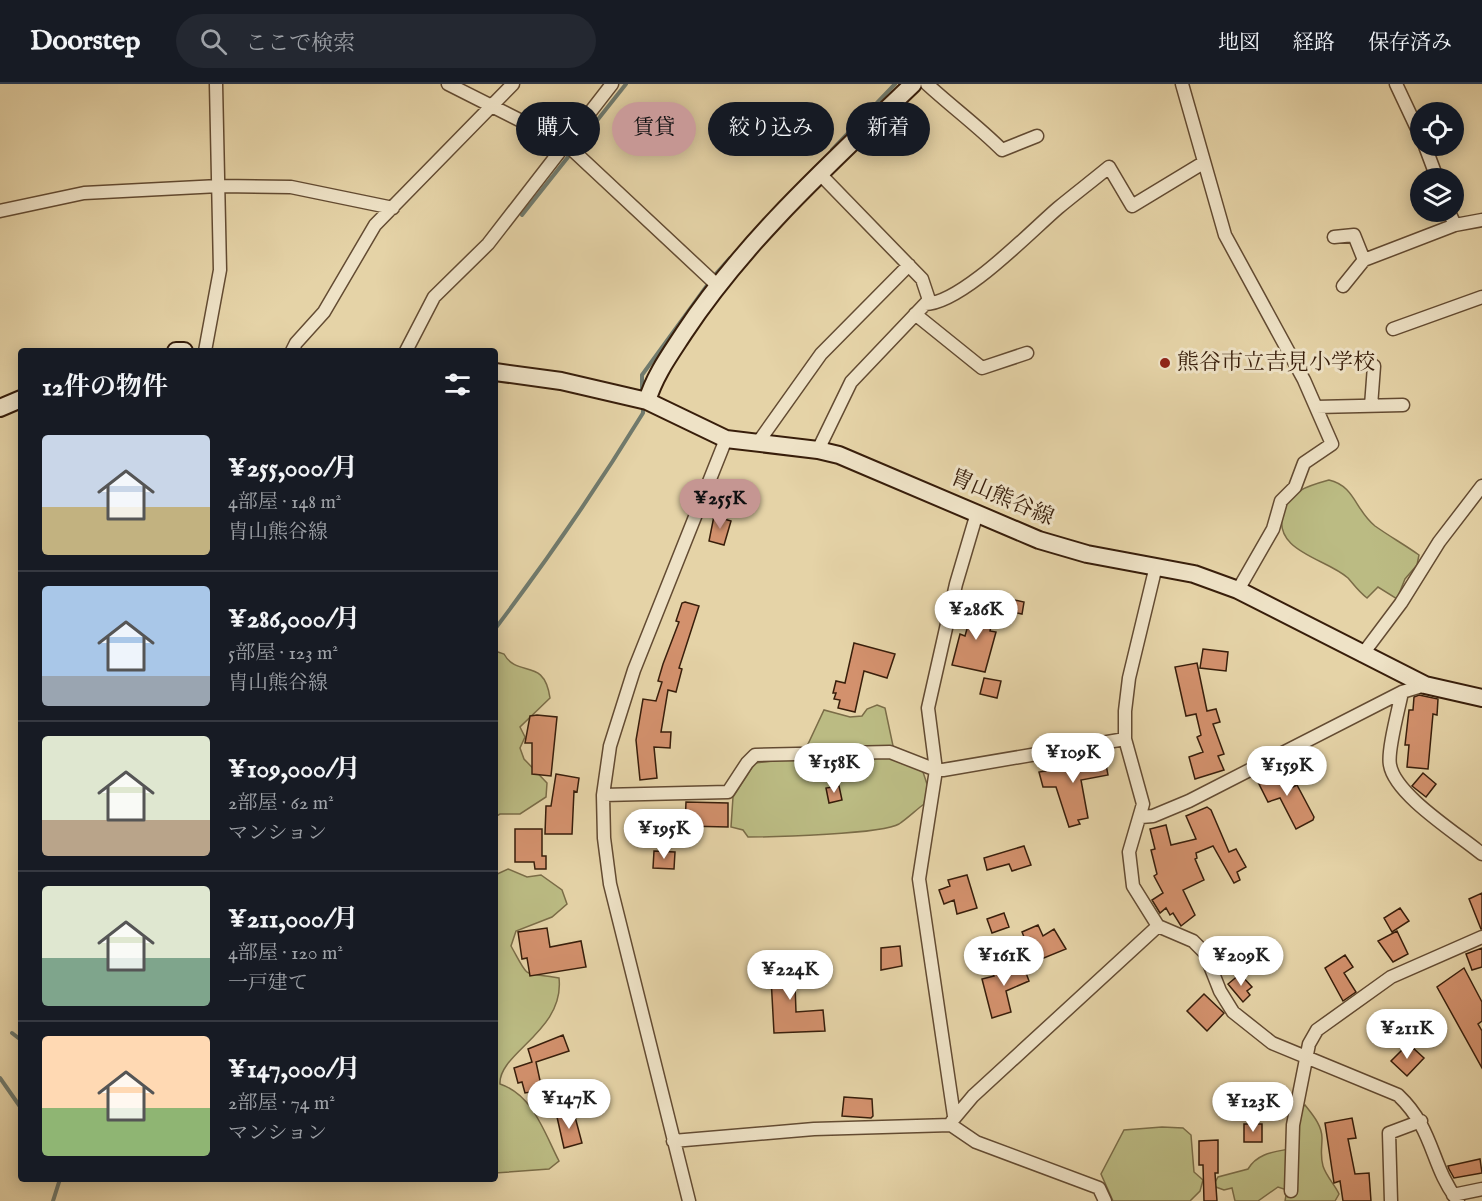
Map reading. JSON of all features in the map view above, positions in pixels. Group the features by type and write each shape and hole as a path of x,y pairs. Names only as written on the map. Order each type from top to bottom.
{"main road":[{"path":"641,400 704,303 778,216 913,84"},
{"name":"胄山熊谷線","path":"498,372 561,381 641,400 726,439 818,450 869,467 1066,548 1194,574 1238,590 1425,685 1482,698"},
{"path":"0,408 18,400"}],"street":[{"path":"206,348 220,270 216,84"},
{"path":"448,84 516,117"},
{"path":"294,348 324,312 375,225 513,84"},
{"path":"598,102 612,84"},
{"path":"927,84 956,110 972,119 1002,150 1037,136"},
{"path":"1182,84 1225,235 1316,407 1332,444 1304,463 1295,487 1281,501 1273,529 1238,590"},
{"path":"1396,84 1410,114"},
{"path":"408,348 434,297 488,244 555,156"},
{"path":"579,156 718,286"},
{"path":"925,304 934,304 948,297 1006,258 1056,209 1109,167 1132,206 1203,163"},
{"path":"818,450 851,382 929,300 922,279 820,174"},
{"path":"0,211 84,193 219,186 291,187 393,207"},
{"path":"1343,286 1364,260 1455,225 1482,220"},
{"path":"1334,237 1354,234 1364,260"},
{"path":"758,444 821,354 909,265"},
{"path":"1393,329 1482,297"},
{"path":"915,314 982,368 1027,353"},
{"path":"1371,406 1374,366"},
{"path":"1316,407 1403,405"},
{"path":"689,1201 610,884 604,837 603,795 610,746 634,670 726,439"},
{"path":"1362,655 1401,603 1439,542 1482,486"},
{"path":"977,513 956,584 928,708 936,770 920,879 952,1121 976,1142 1099,1188 1105,1201"},
{"path":"1156,566 1129,678 1125,739 1143,804 1129,852 1133,886 1158,926 1193,941 1205,953 1220,991 1233,1012 1272,1043 1398,1095 1420,1120 1445,1185 1456,1198 1482,1189"},
{"path":"1141,817 1153,816 1189,801 1402,692 1425,685"},
{"path":"1402,692 1389,764 1395,780 1407,793 1482,854"},
{"path":"603,795 728,792 755,756 890,752 919,761 936,770 1125,739"},
{"path":"673,1141 814,1129 952,1121 1158,926"},
{"path":"1291,1191 1293,1125 1309,1044 1317,1030 1391,977 1482,937"},
{"path":"1391,1201 1389,1133 1420,1120"}],"green space":[{"path":"1329,480 1338,483 1350,493 1368,520 1375,526 1419,555 1417,565 1405,579 1397,599 1378,587 1367,598 1348,578 1303,552 1285,536 1282,526 1283,512 1290,499 1301,490"},
{"path":"498,652 504,654 516,666 536,672 542,677 547,685 550,698 520,727 525,737 520,748 524,759 547,783 546,797 520,814 498,815"},
{"path":"877,705 885,708 896,760 922,769 928,787 924,804 899,824 872,830 748,837 743,830 731,827 733,797 755,763 797,758 808,744 824,710 850,717 862,716 867,709"},
{"path":"508,869 527,877 541,875 562,890 567,904 552,917 516,931 511,946 525,970 532,974 559,978 558,996 552,1013 542,1027 509,1062 502,1073 500,1084 521,1097 536,1116 559,1161 549,1169 498,1173 498,874"},
{"path":"1305,1105 1320,1129 1323,1166 1339,1194 1335,1201 1285,1201 1287,1190 1278,1187 1258,1201 1235,1201 1232,1188 1224,1190 1213,1186 1218,1177 1248,1169 1262,1156 1294,1148 1300,1109"},
{"path":"1183,1128 1191,1135 1194,1172 1203,1180 1200,1191 1190,1201 1113,1201 1101,1174 1124,1130"}],"building":[{"path":"714,516 731,521 724,545 709,541"},
{"path":"1000,597 1024,602 1022,614 998,609"},
{"path":"682,603 699,606 679,668 682,669 676,692 668,690 661,732 671,732 670,748 654,747 657,778 640,780 636,740 643,699 656,701 662,682 658,681 679,622 676,621"},
{"path":"974,604 995,609 990,631 996,632 985,672 952,665 960,634 965,636"},
{"path":"854,643 895,654 887,678 864,671 855,712 838,708 840,700 834,699 836,693 833,693 836,681 845,683"},
{"path":"1203,649 1228,652 1226,671 1200,668"},
{"path":"1197,663 1207,711 1216,709 1220,722 1213,724 1224,754 1218,756 1224,770 1195,779 1189,757 1203,752 1197,737 1201,735 1196,714 1186,716 1175,667"},
{"path":"984,678 1001,681 997,698 980,694"},
{"path":"1419,695 1438,699 1437,715 1433,714 1428,769 1407,767 1409,745 1405,745 1409,710 1413,710 1414,697"},
{"path":"530,716 557,717 551,776 532,774 532,743 525,743"},
{"path":"1104,754 1108,775 1081,780 1088,818 1078,820 1080,824 1069,827 1056,787 1043,787 1039,772 1046,771 1044,766"},
{"path":"1281,768 1291,788 1297,785 1314,817 1313,820 1296,829 1280,798 1268,802 1257,780"},
{"path":"1423,773 1436,784 1426,797 1412,786"},
{"path":"556,774 579,778 577,792 574,791 572,834 545,834 546,806 551,806"},
{"path":"839,786 842,800 829,803 826,788"},
{"path":"686,802 728,803 728,827 685,826"},
{"path":"1207,807 1211,810 1229,852 1236,849 1246,867 1237,872 1240,880 1234,883 1213,846 1196,853 1197,858 1195,859 1204,880 1183,890 1195,915 1181,926 1173,913 1170,915 1166,908 1160,913 1152,900 1163,893 1154,876 1157,874 1151,850 1155,849 1150,829 1166,825 1171,845 1196,839 1186,816"},
{"path":"640,814 658,814 659,845 638,846"},
{"path":"515,829 542,829 542,856 546,856 546,869 535,869 534,862 515,862"},
{"path":"1024,846 1031,865 1012,871 1009,864 987,870 984,858"},
{"path":"654,851 675,852 674,869 653,868"},
{"path":"967,875 977,908 957,914 954,900 944,904 939,890 950,886 948,880"},
{"path":"1482,893 1482,929 1481,929 1469,899"},
{"path":"1400,908 1409,921 1392,932 1384,918"},
{"path":"1004,913 1009,927 992,933 987,919"},
{"path":"1038,925 1043,936 1054,929 1066,949 1034,962 1022,932"},
{"path":"547,928 550,947 581,941 586,967 530,976 527,958 522,959 518,932"},
{"path":"1397,931 1408,954 1393,962 1378,941"},
{"path":"900,946 902,966 881,970 881,948"},
{"path":"1482,948 1482,967 1472,970 1466,954"},
{"path":"1345,955 1353,967 1344,973 1356,992 1343,1001 1325,968"},
{"path":"794,957 796,1012 823,1010 825,1031 774,1033 770,959"},
{"path":"1021,959 1029,981 1006,991 1011,1012 992,1018 982,979 994,976 992,972"},
{"path":"1464,968 1482,1002 1482,1021 1478,1024 1482,1031 1482,1068 1437,987"},
{"path":"1240,974 1252,987 1247,991 1250,995 1243,1002 1228,984"},
{"path":"1204,994 1224,1013 1207,1031 1187,1011"},
{"path":"563,1035 569,1051 536,1062 544,1099 533,1102 530,1092 525,1093 522,1082 518,1083 514,1068 532,1062 528,1049"},
{"path":"1406,1046 1411,1051 1413,1048 1424,1058 1407,1076 1391,1061"},
{"path":"844,1097 872,1099 873,1116 871,1118 842,1116"},
{"path":"574,1113 582,1143 564,1148 557,1117"},
{"path":"1352,1118 1356,1138 1348,1139 1355,1174 1369,1173 1371,1201 1343,1201 1340,1181 1334,1183 1325,1123"},
{"path":"1244,1124 1262,1124 1262,1142 1244,1142"},
{"path":"1218,1140 1218,1173 1215,1173 1217,1201 1204,1201 1203,1165 1199,1165 1199,1141"},
{"path":"1480,1159 1482,1173 1454,1178 1448,1166"}],"waterway":[{"path":"522,215 626,84"},
{"path":"834,148 895,84"},
{"path":"642,392 642,375 714,276 730,258"},
{"path":"498,625 590,496 643,413 643,405"},
{"path":"12,1033 18,1038"},
{"path":"0,1078 18,1104"},
{"path":"53,1201 59,1182"}],"place":[{"name":"熊谷市立吉見小学校","path":"1165,363"}]}
